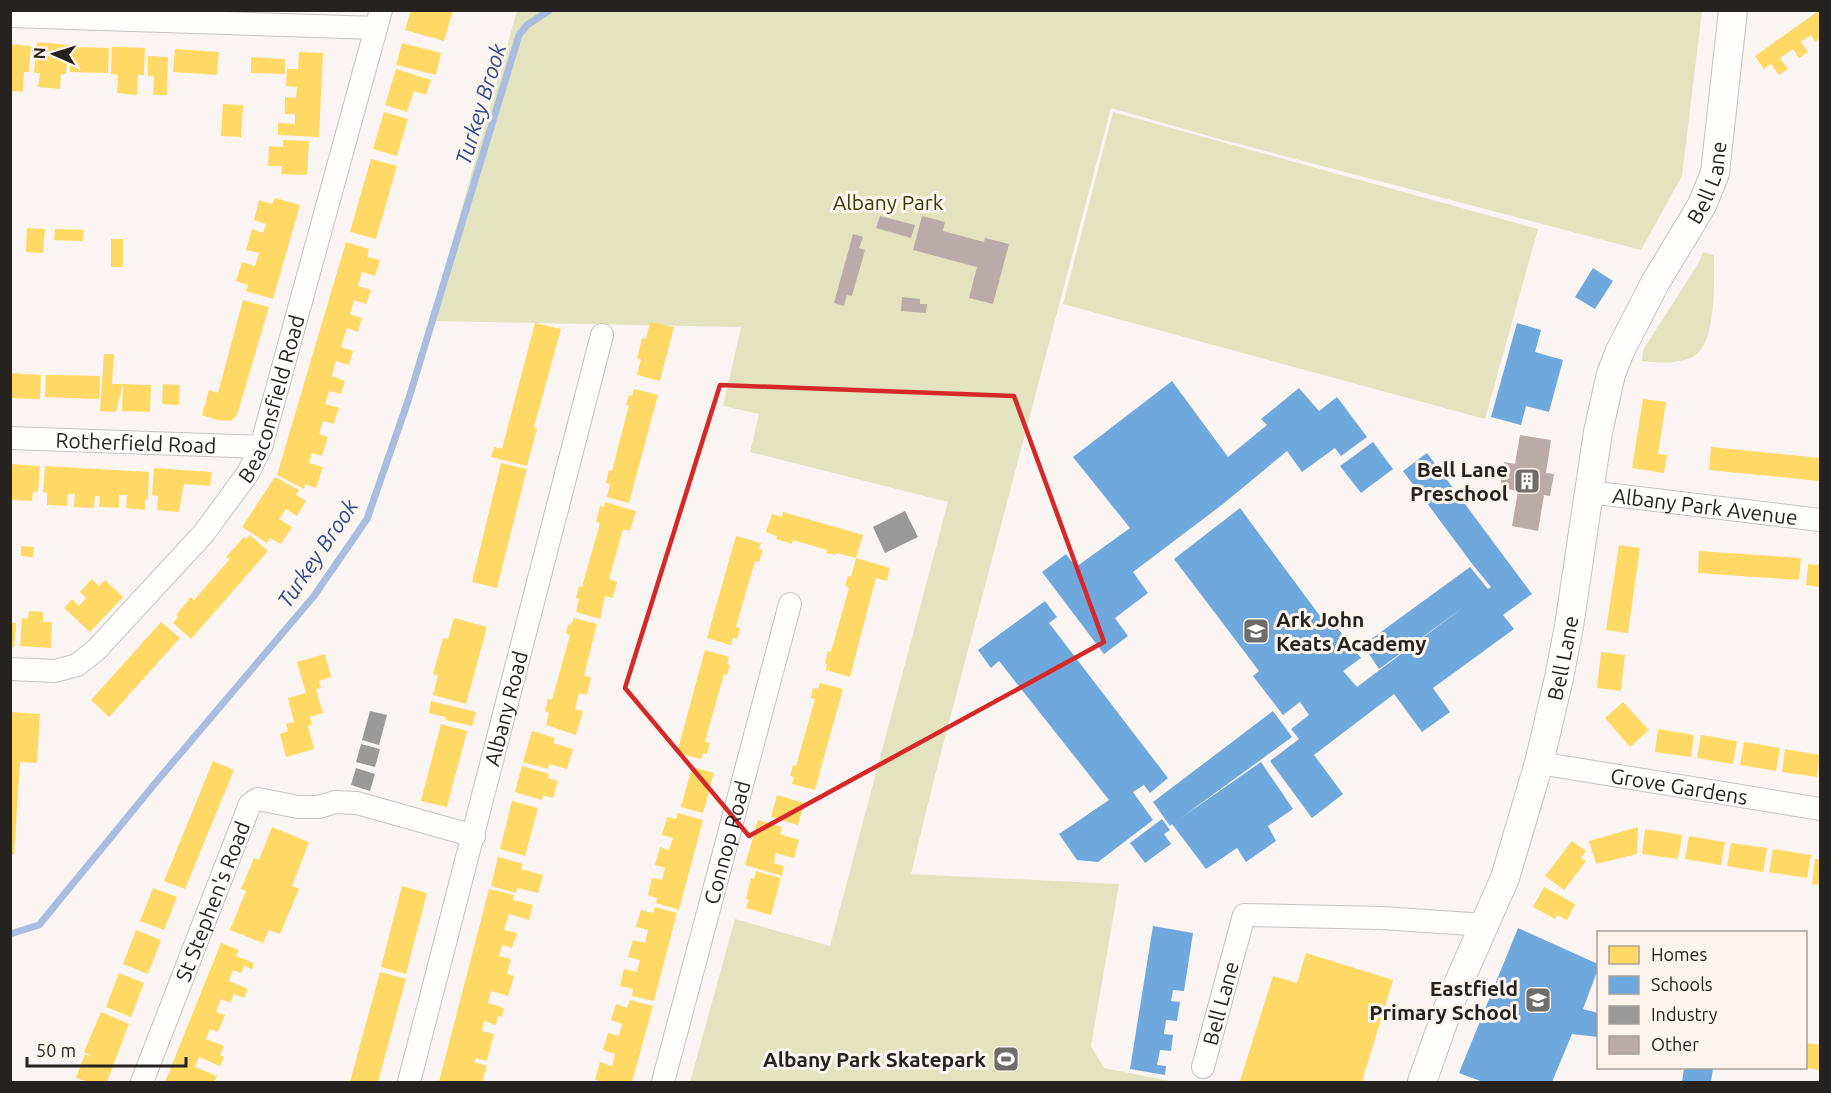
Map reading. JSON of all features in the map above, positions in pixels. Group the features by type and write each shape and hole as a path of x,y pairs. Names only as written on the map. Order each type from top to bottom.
{"street":[{"name":"Bell Lane","path":"1203,1067 1244,915 1382,918 1485,925 1505,878 1539,763 1565,647 1604,400 1620,351 1655,283 1702,205 1715,173 1733,10"},
{"path":"10,16 379,19"},
{"name":"Beaconsfield Road","path":"10,669 55,671 77,665 96,650 204,532 248,473 261,447 379,19"},
{"name":"Albany Road","path":"409,1083 602,335"},
{"name":"Rotherfield Road","path":"10,438 261,447"},
{"name":"Albany Park Avenue","path":"1589,492 1821,520"},
{"name":"Connop Road","path":"663,1083 790,604"},
{"name":"Grove Gardens","path":"1539,763 1821,809"},
{"name":"St Stephen's Road","path":"142,1083 250,804 258,799 298,807 319,807 335,802 357,803 474,836"},
{"path":"1422,1083 1450,1000 1485,925"}],"highlighted area":[{"path":"720,385 1014,396 1104,642 749,836 625,688"}],"green space":[{"name":"Albany Park","path":"517,11 1702,11 1682,176 1641,250 1216,138 1111,108 911,874 1119,884 1091,1046 1104,1068 1175,1082 690,1082 735,919 830,946 948,502 750,452 759,414 723,406 741,327 430,321"},
{"path":"1113,112 1538,229 1485,419 1063,304"},
{"path":"1703,252 1714,255 1714,279 1710,325 1701,350 1693,357 1681,361 1642,361 1643,350 1698,264"}],"building: Homes":[{"path":"411,10 453,10 444,41 405,30"},
{"path":"1820,10 1820,38 1815,42 1811,35 1801,42 1808,52 1799,58 1793,49 1780,58 1788,69 1779,75 1771,64 1764,69 1755,56"},
{"path":"37,42 69,45 66,74 61,74 60,89 38,87 40,73 34,73"},
{"path":"402,43 441,53 436,75 396,65"},
{"path":"10,44 31,46 29,72 24,72 23,92 10,91"},
{"path":"71,47 109,48 108,73 70,72"},
{"path":"112,47 145,48 144,75 138,75 137,95 117,93 118,75 111,74"},
{"path":"175,49 219,52 217,75 173,72"},
{"path":"299,52 323,53 319,137 278,135 278,123 295,124 295,114 285,114 285,97 296,98 297,87 286,86 287,69 298,69"},
{"path":"148,56 168,57 167,95 153,95 154,76 148,76"},
{"path":"251,57 285,59 285,74 251,73"},
{"path":"396,69 431,80 426,95 414,91 407,112 385,105"},
{"path":"223,104 243,105 241,137 221,136"},
{"path":"384,112 408,119 397,156 373,149"},
{"path":"283,140 309,141 307,175 281,174 282,166 268,166 269,146 283,147"},
{"path":"371,159 397,166 376,239 350,232"},
{"path":"275,198 300,205 273,299 246,291 248,285 236,281 242,262 255,266 259,253 246,250 252,229 263,233 266,224 254,220 259,200 272,204"},
{"path":"27,228 45,229 43,253 26,252"},
{"path":"55,229 84,230 83,241 54,240"},
{"path":"111,239 123,239 123,267 111,267"},
{"path":"346,242 369,249 367,257 380,260 375,276 362,272 358,286 371,290 366,304 354,300 350,314 362,318 358,332 347,328 341,347 353,351 349,365 336,361 332,376 345,381 341,394 329,391 325,404 339,408 334,424 323,421 319,434 328,437 322,456 312,453 309,463 323,467 316,488 305,484 304,489 277,475"},
{"path":"243,300 269,307 237,415 231,421 217,420 202,415 209,390 218,393"},
{"path":"650,322 674,327 660,381 637,375 641,359 637,359 642,338 646,339"},
{"path":"535,323 561,329 534,427 537,428 527,466 491,457 494,447 502,449"},
{"path":"104,354 114,354 112,384 123,384 116,412 100,411"},
{"path":"10,373 41,375 40,399 10,398"},
{"path":"46,375 100,376 99,399 45,397"},
{"path":"123,384 151,385 150,412 122,411"},
{"path":"163,384 180,385 179,405 162,404"},
{"path":"634,389 658,395 629,503 607,497 610,484 606,483 609,470 612,471 629,405 626,405"},
{"path":"1643,399 1666,402 1658,454 1667,455 1664,473 1632,468"},
{"path":"1711,447 1820,458 1820,481 1709,470"},
{"path":"501,463 527,469 497,588 472,582"},
{"path":"10,464 40,466 38,492 33,492 32,501 12,500"},
{"path":"45,466 149,472 148,500 145,499 145,510 126,508 127,495 119,495 119,508 99,507 100,496 95,496 94,508 74,507 75,494 68,494 67,506 47,505 47,493 43,492"},
{"path":"154,468 212,472 210,486 184,484 179,512 157,510 158,496 152,495"},
{"path":"275,477 299,490 296,495 306,501 297,516 286,509 279,519 292,527 281,544 270,538 267,543 242,527"},
{"path":"605,502 636,511 630,531 623,529 609,579 617,582 613,598 605,596 600,619 576,612 579,599 576,598 579,586 582,587 600,523 596,522 600,506 604,507"},
{"path":"783,512 863,535 856,558 837,553 836,555 826,553 827,550 793,540 792,544 776,539 777,536 766,532 772,514 782,517"},
{"path":"250,535 268,551 191,639 173,623 178,617 176,615 191,597 194,600 230,559 226,557 244,537 246,539"},
{"path":"736,536 761,543 759,549 763,550 759,562 755,561 736,627 740,628 737,639 733,638 731,645 707,638"},
{"path":"1619,545 1640,548 1628,633 1606,630"},
{"path":"21,546 34,547 33,557 21,556"},
{"path":"1699,551 1801,558 1799,580 1698,573"},
{"path":"856,558 890,568 887,581 876,578 850,677 826,670 827,664 825,663 828,651 831,652 849,588 845,586 848,576 851,577"},
{"path":"1808,564 1820,565 1820,587 1806,585"},
{"path":"92,579 99,586 105,580 123,597 90,632 64,608 72,599 79,606 86,598 80,592"},
{"path":"29,611 43,612 43,622 52,622 51,648 20,646 22,618 28,619"},
{"path":"454,618 487,627 466,704 433,695 438,676 433,674 443,638 448,639"},
{"path":"574,618 597,624 584,676 591,677 587,695 579,693 575,709 583,711 576,735 546,725 549,713 545,711 548,699 552,700 570,635 566,633 568,624 571,625"},
{"path":"161,622 180,638 109,717 91,700"},
{"path":"10,623 16,623 14,647 10,647"},
{"path":"705,650 729,657 727,664 730,665 727,675 724,674 705,742 710,743 707,754 703,753 701,759 677,753"},
{"path":"1601,652 1625,655 1621,691 1597,688"},
{"path":"325,654 331,677 319,681 321,688 316,689 323,713 310,717 312,724 308,726 314,749 286,757 280,734 288,731 286,724 294,722 288,698 306,693 297,662"},
{"path":"820,683 843,689 815,790 792,784 794,777 790,776 793,765 796,766 815,699 811,698 813,688 818,689"},
{"path":"431,701 476,712 472,726 429,713"},
{"path":"1623,702 1649,730 1630,747 1605,718"},
{"path":"10,712 40,714 37,763 20,762 14,855 10,854"},
{"path":"441,724 467,731 447,807 421,801"},
{"path":"1658,729 1694,735 1691,757 1655,752"},
{"path":"532,731 555,738 553,743 573,749 567,769 549,764 548,769 523,762"},
{"path":"1701,735 1737,741 1733,764 1697,758"},
{"path":"1744,742 1780,748 1776,771 1740,765"},
{"path":"1785,749 1820,755 1817,777 1782,772"},
{"path":"213,761 234,770 185,889 164,881"},
{"path":"522,766 549,774 548,778 558,781 553,798 543,795 542,800 515,792"},
{"path":"692,767 714,773 703,813 681,807"},
{"path":"777,795 804,803 798,825 771,817"},
{"path":"512,801 538,808 525,856 500,849"},
{"path":"678,813 703,820 679,910 656,903 657,898 648,895 652,878 662,880 665,868 655,865 660,847 669,850 673,838 662,835 667,817 676,819"},
{"path":"758,820 782,827 780,834 799,840 794,858 776,853 774,863 784,866 782,876 745,865"},
{"path":"272,827 309,842 292,886 299,889 280,934 269,930 263,943 230,930 246,891 241,889 254,858 259,860"},
{"path":"1638,827 1637,854 1596,864 1589,841"},
{"path":"1645,829 1682,835 1678,859 1642,854"},
{"path":"1689,836 1725,842 1721,865 1685,859"},
{"path":"1572,841 1586,851 1581,858 1586,861 1564,890 1545,876"},
{"path":"1731,843 1767,848 1763,872 1727,866"},
{"path":"1773,849 1811,855 1807,878 1769,872"},
{"path":"498,857 523,864 521,869 543,875 538,893 517,888 516,893 491,886"},
{"path":"1815,859 1820,859 1820,885 1812,884"},
{"path":"756,871 781,878 771,915 746,908 751,878 754,879"},
{"path":"402,886 427,893 406,974 381,967"},
{"path":"1544,887 1575,904 1567,920 1557,915 1555,919 1533,907"},
{"path":"153,888 177,897 164,930 140,921"},
{"path":"489,889 514,895 513,900 533,905 529,920 509,914 504,930 517,933 512,948 502,945 499,956 511,959 507,974 514,976 508,996 491,991 488,1003 504,1008 502,1017 498,1016 496,1025 484,1021 482,1031 494,1034 487,1061 476,1058 474,1062 487,1066 482,1082 439,1082"},
{"path":"655,907 677,913 654,1001 632,996 633,989 620,986 624,969 637,972 640,960 628,957 633,940 645,943 648,930 636,927 641,910 653,913"},
{"path":"136,930 161,940 148,974 123,964"},
{"path":"221,943 239,950 236,956 254,963 252,969 244,966 241,973 233,970 229,981 248,989 244,998 234,994 230,1003 221,999 216,1012 225,1015 218,1032 210,1029 206,1039 224,1046 220,1055 224,1057 220,1066 199,1057 195,1067 217,1076 214,1082 165,1082"},
{"path":"1306,953 1393,980 1362,1082 1240,1081 1273,976 1297,983"},
{"path":"380,972 406,979 378,1082 350,1082"},
{"path":"119,973 144,983 131,1017 106,1007"},
{"path":"630,1000 653,1006 632,1082 595,1080 600,1062 612,1066 615,1054 603,1050 608,1033 619,1036 622,1024 611,1020 616,1004 627,1008"},
{"path":"101,1012 129,1024 107,1082 88,1082 76,1078 85,1054 95,1058 84,1052"},
{"path":"1807,1043 1820,1045 1820,1070 1807,1068"}],"building: Schools":[{"path":"1593,268 1613,281 1595,309 1575,297"},
{"path":"1517,323 1541,330 1535,352 1563,360 1549,412 1526,406 1521,425 1491,417"},
{"path":"1172,381 1228,457 1267,425 1261,419 1299,388 1319,411 1337,397 1367,437 1341,456 1335,448 1302,472 1287,451 1223,504 1133,572 1148,593 1115,618 1128,636 1104,654 1042,572 1066,554 1076,567 1130,528 1073,457"},
{"path":"1373,442 1393,469 1361,493 1340,466"},
{"path":"1427,453 1532,594 1503,615 1514,629 1433,688 1450,712 1422,732 1394,694 1314,755 1343,794 1312,818 1270,761 1299,739 1291,729 1309,715 1300,702 1283,715 1253,676 1259,671 1174,559 1240,508 1326,624 1331,620 1361,658 1343,671 1357,687 1469,603 1379,669 1363,645 1470,567 1488,589 1491,587 1403,471"},
{"path":"1045,601 1057,617 1049,623 1168,778 1150,793 1144,785 1133,792 1153,820 1098,862 1077,860 1059,834 1109,800 999,661 991,668 978,650"},
{"path":"1273,711 1292,737 1178,820 1261,762 1293,809 1268,826 1276,841 1246,862 1237,848 1206,869 1153,802"},
{"path":"1162,819 1170,830 1164,834 1171,844 1145,863 1130,843"},
{"path":"1153,926 1193,933 1184,991 1173,990 1171,1001 1180,1002 1177,1021 1166,1020 1164,1034 1173,1035 1171,1051 1160,1050 1157,1065 1166,1066 1165,1075 1130,1069"},
{"name":"Eastfield Primary School","path":"1518,928 1597,964 1597,972 1583,1009 1597,1013 1597,1037 1572,1034 1552,1082 1483,1082 1459,1073"},
{"path":"1684,1069 1713,1069 1711,1082 1682,1082"}],"building: Industry":[{"path":"905,511 918,537 885,553 873,527"},
{"path":"370,711 387,715 379,745 362,740"},
{"path":"361,744 380,749 375,767 356,762"},
{"path":"356,768 375,774 370,791 351,785"}],"building: Other":[{"path":"880,216 915,225 911,238 876,228"},
{"path":"922,216 945,222 943,231 984,242 985,238 1009,244 993,304 969,298 977,267 913,250"},
{"path":"853,234 863,237 859,248 865,250 852,296 847,295 844,306 834,303"},
{"path":"902,297 920,299 920,304 927,304 926,313 901,311"},
{"name":"Bell Lane Preschool","path":"1520,435 1551,440 1546,473 1554,474 1550,496 1544,495 1538,531 1512,526 1518,491 1500,488 1504,462 1515,464"}],"waterway":[{"name":"Turkey Brook","path":"10,934 39,925 157,781 314,596 367,519 408,401 519,35 527,25 550,10"}],"place":[{"name":"Bell Lane Preschool","path":"1527,481"},
{"name":"Ark John Keats Academy","path":"1256,631"},
{"name":"Eastfield Primary School","path":"1538,1000"},
{"name":"Albany Park Skatepark","path":"1006,1059"}]}
